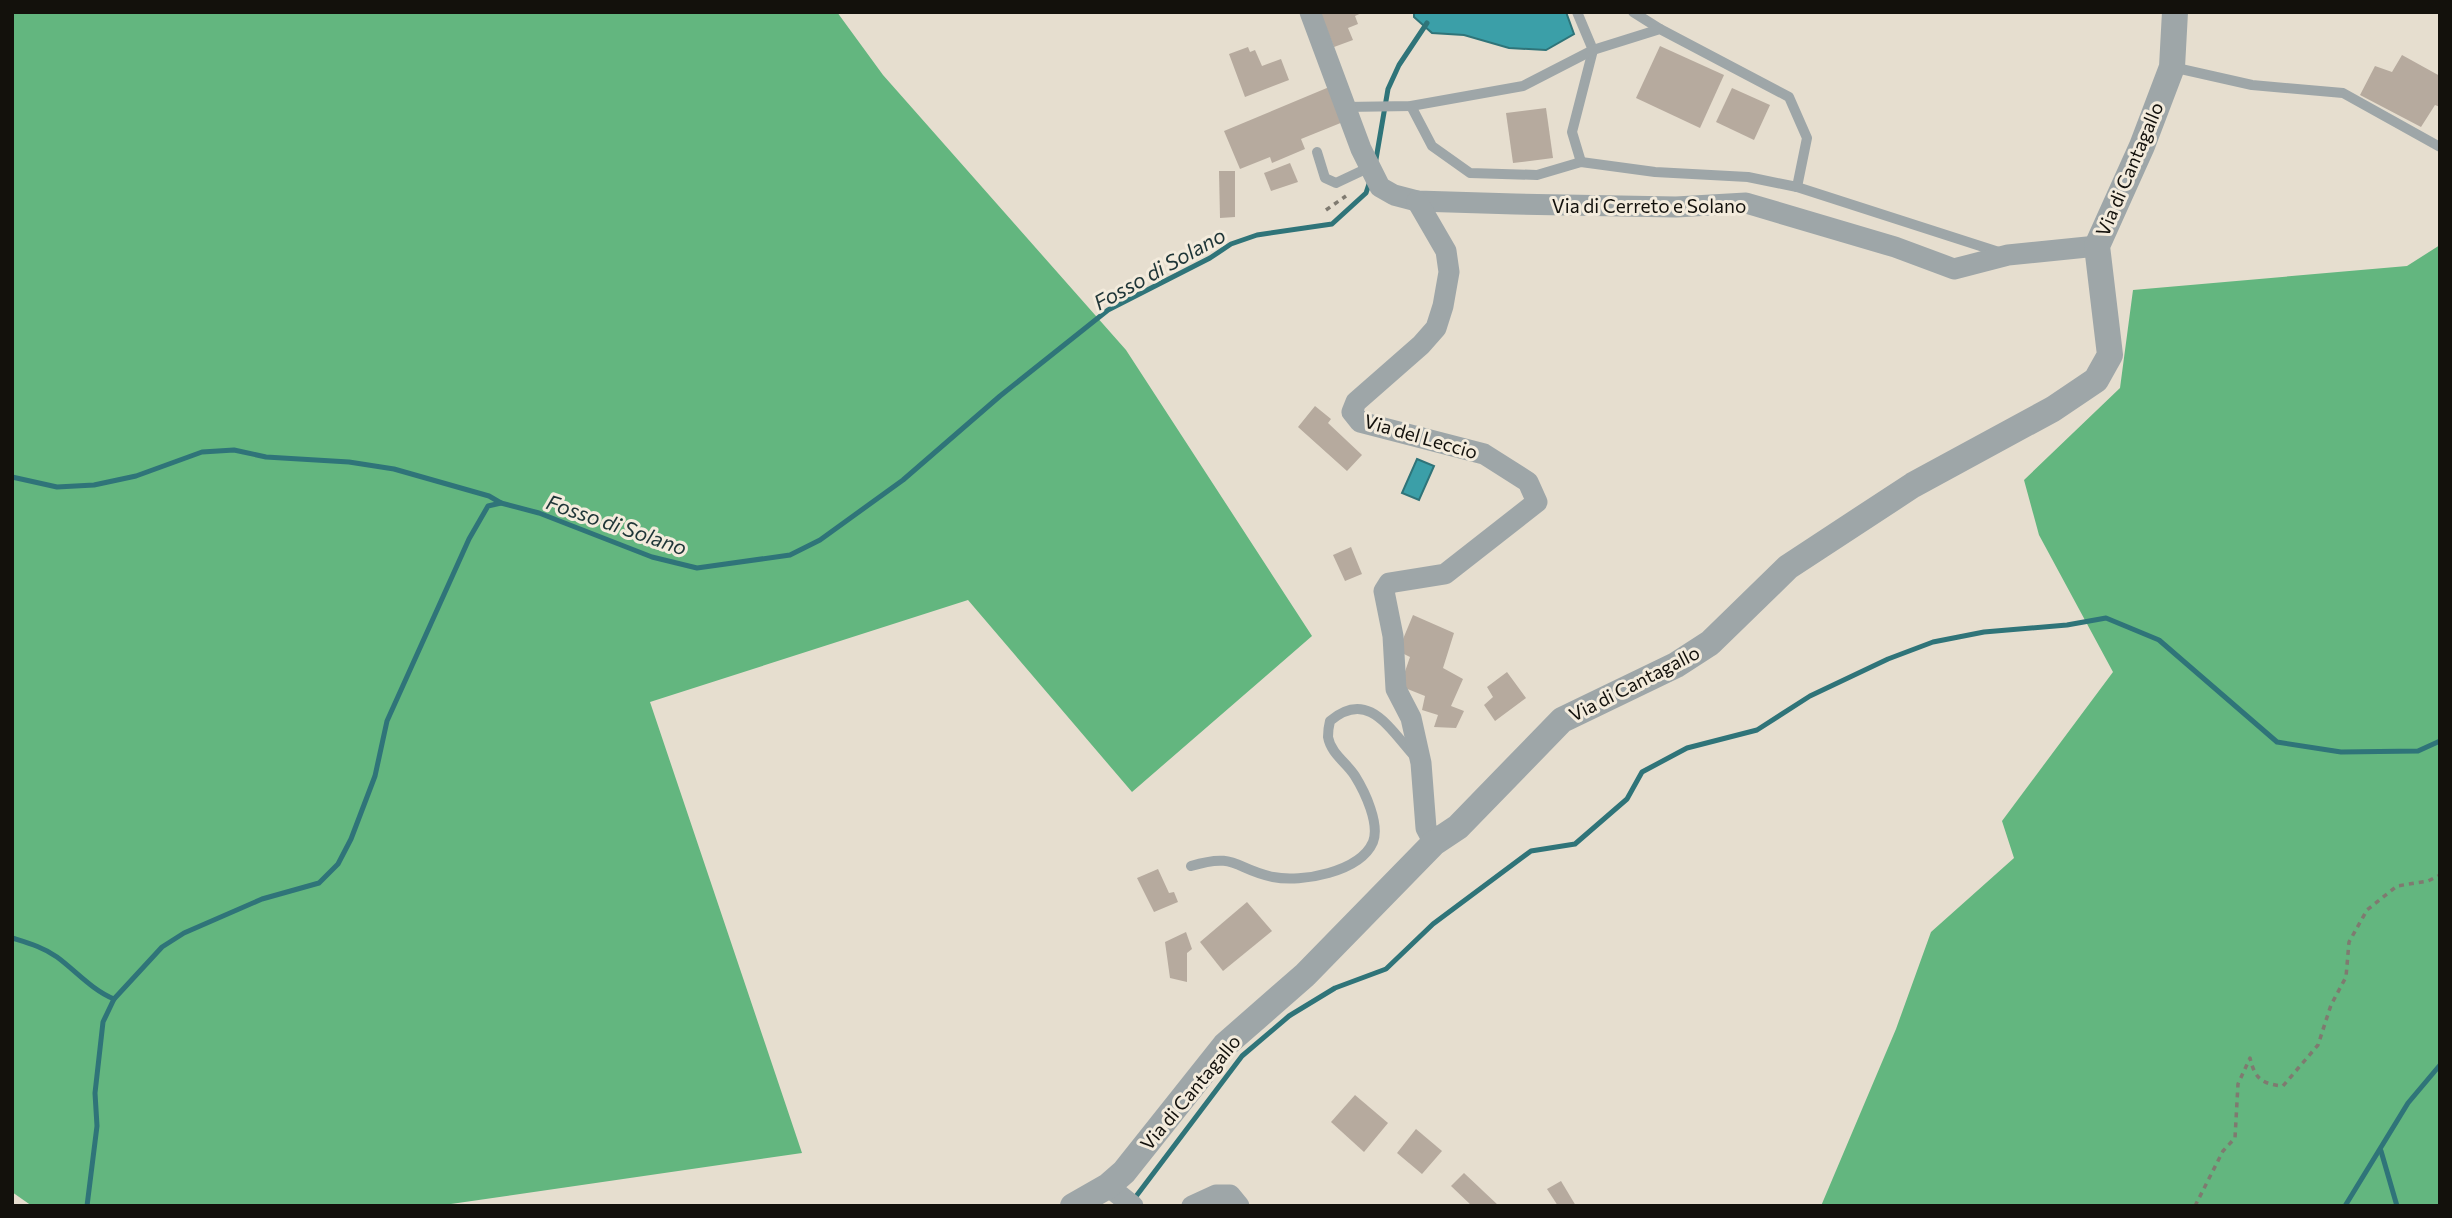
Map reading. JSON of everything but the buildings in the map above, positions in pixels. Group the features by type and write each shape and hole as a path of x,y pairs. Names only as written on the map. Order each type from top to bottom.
{"street":[{"name":"Via di Cerreto e Solano","path":"1310,12 1370,167 1380,187 1394,195 1417,201 1676,207 1746,203 1895,247 1954,269 2008,255 2097,246"},
{"name":"Via di Cantagallo","path":"1073,1206 1123,1197 1124,1172 1224,1045 1305,975 1434,843 1458,827 1562,720 1676,665 1710,643 1788,566 1913,485 2053,409 2096,380 2110,355 2097,246 2142,146 2172,67 2175,12"},
{"name":"Via del Leccio","path":"1417,201 1446,251 1449,272 1443,306 1436,328 1356,402 1352,412 1360,422 1484,454 1528,482 1537,502 1445,574 1390,583 1384,591 1392,636 1396,689 1411,718 1421,763 1426,828 1434,843"},
{"path":"1192,1206 1216,1195 1230,1195 1239,1206"}],"lane":[{"path":"1577,12 1593,50 1572,132 1581,162"},
{"path":"1633,12 1789,97 1807,138 1797,187"},
{"path":"1345,107 1411,106 1523,86 1593,50 1660,29"},
{"path":"2172,67 2252,85 2343,93 2440,147"},
{"path":"1411,106 1432,146 1470,173 1536,175 1581,162 1656,172 1748,177 1797,187 2008,255"},
{"path":"1317,152 1325,178 1336,183 1370,167"},
{"path":"1191,866 1215,859 1241,864 1273,878 1334,874 1357,861 1373,844 1376,829 1355,775 1336,754 1328,737 1330,721 1342,710 1356,706 1368,709 1421,763"}],"path":[{"path":"2194,1206 2222,1151 2235,1138 2238,1084 2250,1058 2254,1075 2265,1084 2283,1086 2318,1045 2331,1005 2346,977 2349,942 2367,910 2397,886 2428,881 2440,874"}],"green space":[{"path":"12,12 837,12 883,75 1126,350 1312,636 1132,792 968,600 650,702 802,1153 437,1206 32,1206 12,1192"},
{"path":"2440,245 2440,1206 1821,1206 1896,1029 1931,932 2014,858 2002,821 2113,672 2039,535 2024,480 2120,388 2133,290 2407,266"}],"water":[{"path":"1414,12 1566,12 1574,34 1546,50 1509,48 1464,35 1432,33 1414,17"},
{"path":"1417,459 1434,466 1419,500 1402,493"}],"waterway":[{"name":"Fosso di Solano","path":"1375,165 1388,89 1399,65 1427,23"},
{"name":"Fosso di Solano","path":"87,1206 97,1126 95,1093 103,1022 114,999 162,947 184,933 262,899 319,883 338,864 351,839 375,776 387,721 469,539 488,506 501,503 539,513 652,557 697,568 790,555 820,540 903,480 1000,396 1108,310 1210,258 1231,244 1257,235 1332,224 1366,193 1370,181"},
{"path":"12,477 57,487 94,485 136,476 202,452 234,450 266,457 349,462 394,469 489,496 501,503"},
{"path":"1134,1199 1242,1056 1289,1016 1335,988 1386,969 1433,924 1531,851 1575,844 1627,799 1642,772 1687,748 1757,730 1810,696 1888,659 1933,642 1984,632 2067,625 2106,618 2159,640 2277,742 2341,752 2418,751 2440,741"},
{"name":"Fosso di Solano","path":"12,938 52,954 91,985 114,999"},
{"path":"2345,1206 2408,1103 2440,1065"},
{"path":"2381,1151 2397,1206"}]}
